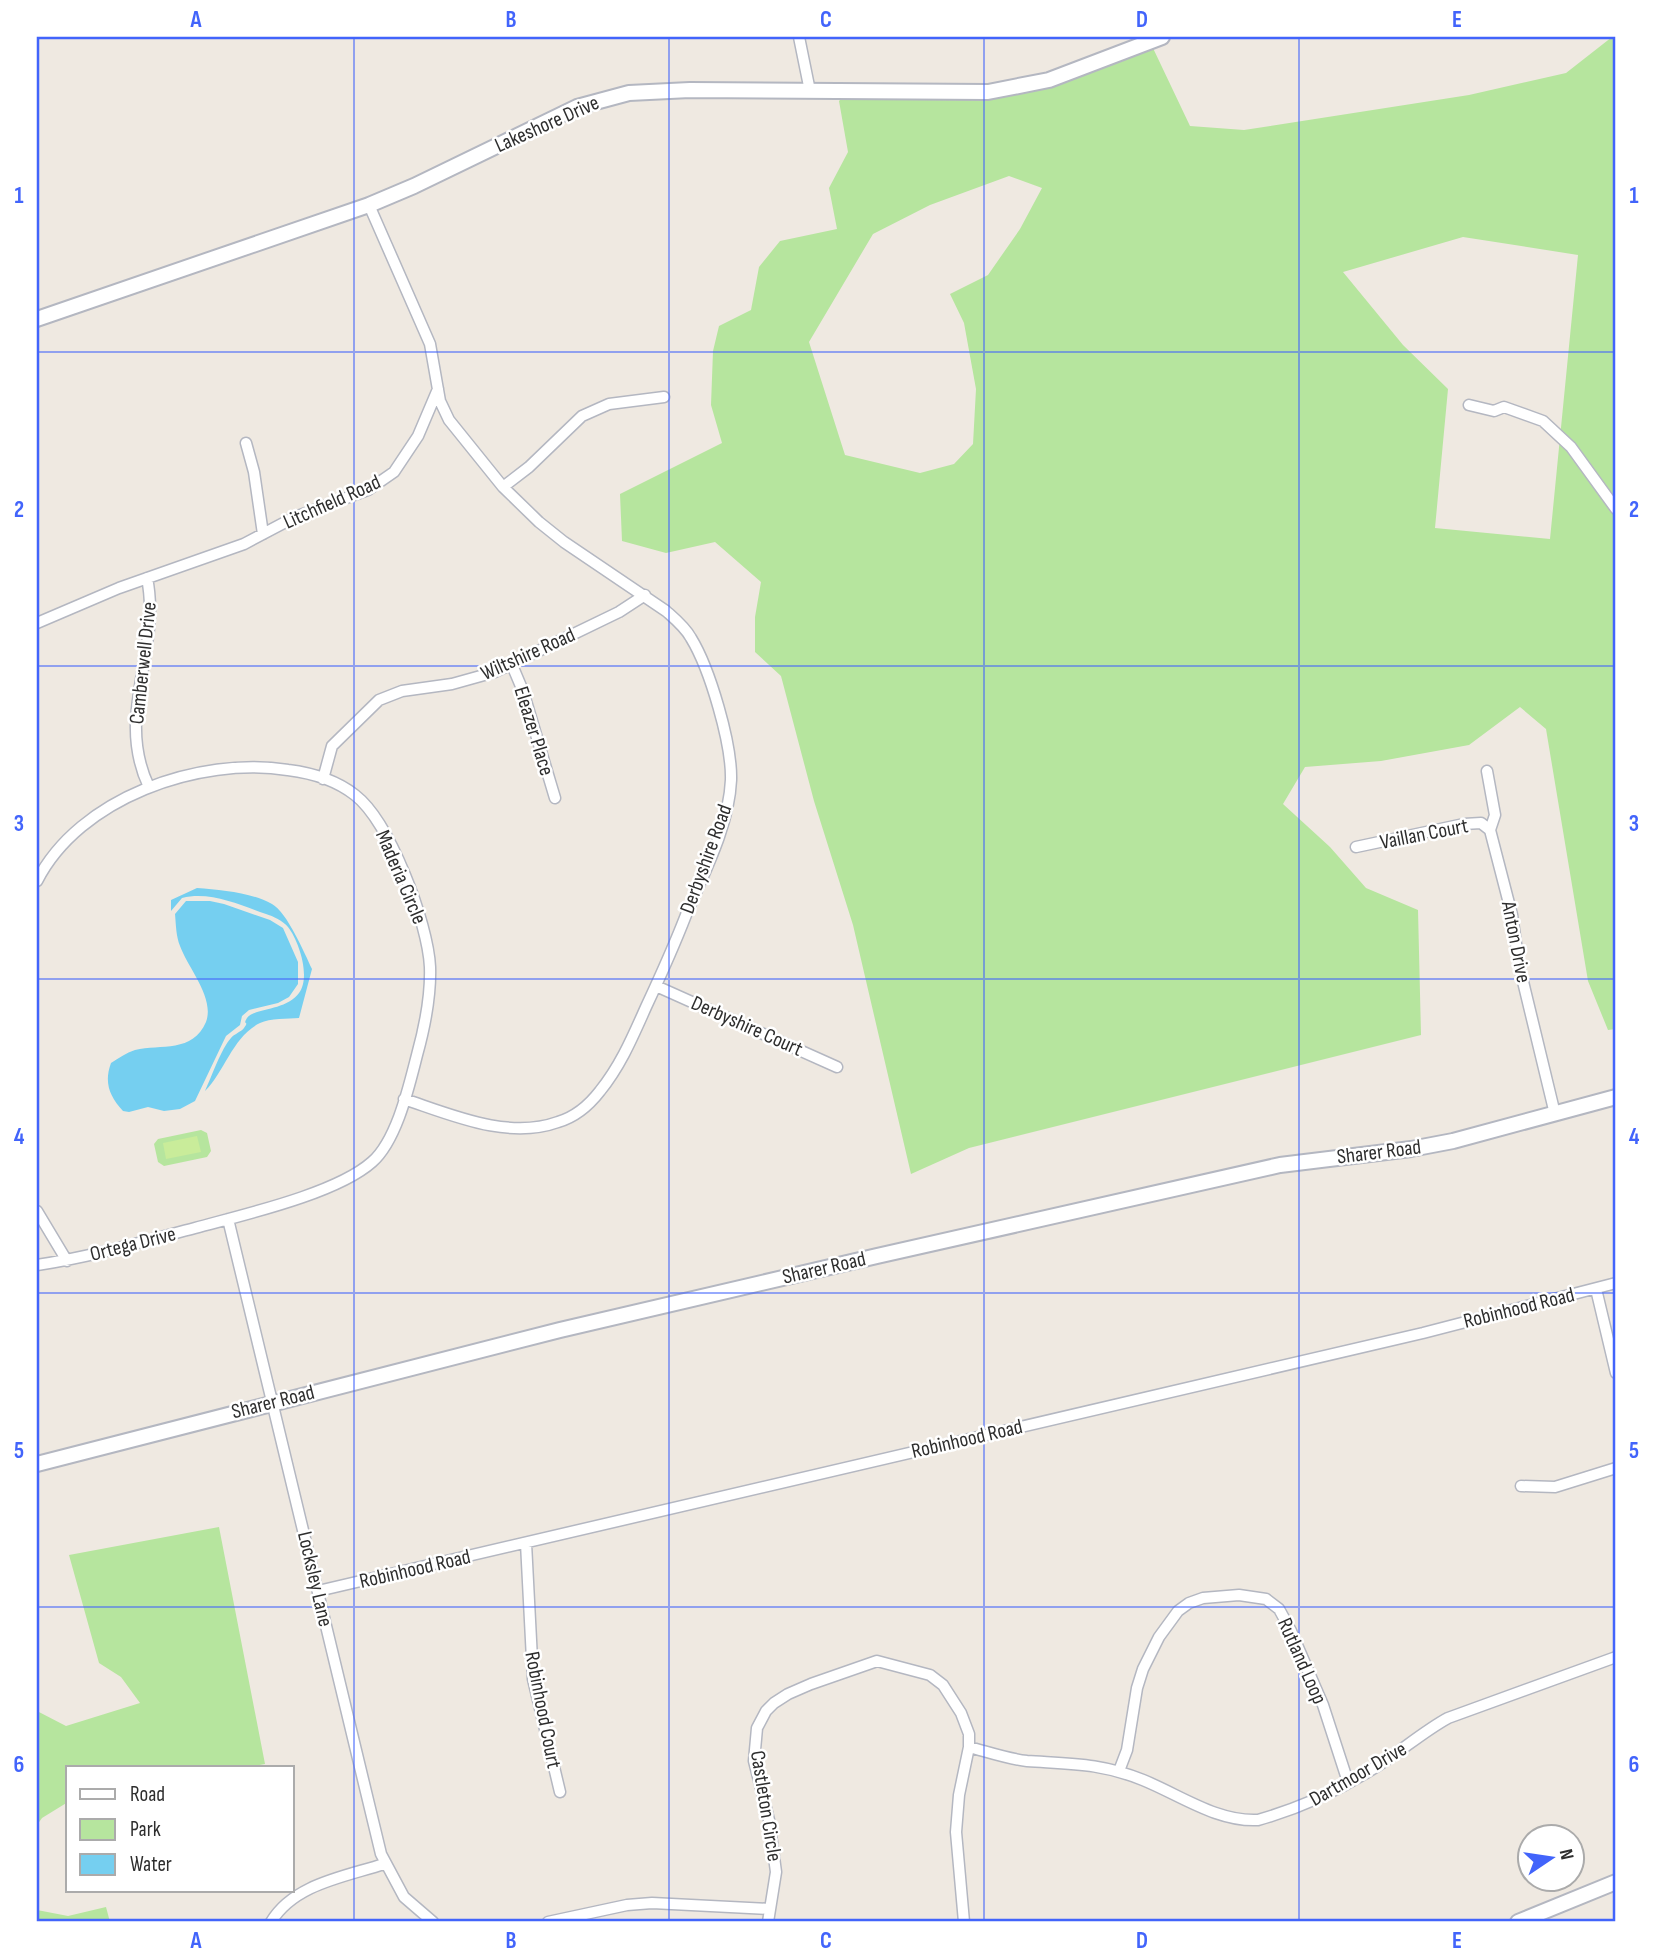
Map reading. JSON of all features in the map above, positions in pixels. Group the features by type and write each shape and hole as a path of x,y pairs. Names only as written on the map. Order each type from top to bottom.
{"street":[{"path":"799,37 810,91"},
{"name":"Lakeshore Drive","path":"37,319 369,205 450,169 555,116 601,99 650,91 971,92 1021,87 1062,75 1162,37"},
{"path":"369,205 430,344 438,389"},
{"name":"Derbyshire Road","path":"404,1099 461,1118 499,1127 544,1126 558,1123 579,1111 601,1089 626,1053 718,835 728,800 731,768 722,722 691,637 666,611 645,595 564,542 503,487 443,411 438,389"},
{"name":"Litchfield Road","path":"37,623 147,578 244,544 295,517 368,490 388,478 418,436 438,389"},
{"path":"503,487 529,467 582,416 609,404 664,397"},
{"path":"1469,405 1494,411 1504,407 1543,421 1571,447 1616,509"},
{"path":"246,443 254,472 263,534"},
{"name":"Camberwell Drive","path":"147,578 151,619 137,704 135,743 149,787"},
{"name":"Wiltshire Road","path":"323,779 332,747 379,700 402,691 480,677 512,665 619,612 645,595"},
{"name":"Eleazer Place","path":"512,665 523,691 555,798"},
{"name":"Maderia Circle","path":"37,881 52,856 84,826 106,810 149,787 182,775 229,767 304,772 355,795 374,814 404,874 426,939 430,966 428,1009 404,1099 383,1149 356,1175 273,1206 228,1219"},
{"name":"Anton Drive","path":"1487,771 1495,815 1490,830 1512,915 1519,965 1555,1114"},
{"name":"Vaillan Court","path":"1356,847 1464,824 1481,823 1490,830"},
{"name":"Derbyshire Court","path":"656,986 837,1067"},
{"name":"Sharer Road","path":"37,1464 573,1327 1245,1172 1303,1161 1411,1149 1453,1141 1616,1097"},
{"path":"37,1211 66,1261"},
{"name":"Ortega Drive","path":"37,1265 66,1261 228,1219"},
{"name":"Locksley Lane","path":"228,1219 384,1864 404,1897 433,1922"},
{"name":"Robinhood Road","path":"318,1591 1410,1336 1616,1283"},
{"path":"1596,1289 1616,1373"},
{"path":"1521,1486 1555,1487 1616,1468"},
{"name":"Robinhood Court","path":"526,1543 534,1679 559,1793"},
{"name":"Rutland Loop","path":"1119,1771 1127,1750 1140,1678 1159,1637 1178,1611 1189,1602 1223,1595 1239,1595 1259,1596 1279,1609 1323,1704 1349,1782"},
{"name":"Dartmoor Drive","path":"969,1747 1024,1761 1084,1763 1119,1771 1219,1814 1248,1821 1275,1816 1309,1803 1382,1763 1448,1718 1616,1657"},
{"name":"Castleton Circle","path":"768,1922 775,1872 769,1820 754,1761 757,1728 774,1703 811,1684 864,1664 883,1661 930,1675 943,1685 967,1724 969,1747 959,1795 956,1832 964,1922"},
{"path":"271,1922 279,1909 310,1888 384,1864"},
{"path":"1518,1922 1616,1882"},
{"path":"548,1922 628,1905 652,1903 770,1909"}],"green space":[{"path":"1612,37 1616,37 1616,1029 1608,1030 1588,981 1546,729 1520,707 1469,745 1381,761 1305,767 1283,804 1330,847 1366,888 1418,910 1421,1035 969,1148 911,1174 853,925 814,801 781,676 755,652 755,617 761,582 715,542 666,553 622,541 620,494 722,443 711,405 713,351 719,326 751,310 759,267 780,241 837,229 829,188 848,152 839,101 843,97 971,97 1152,46 1190,126 1244,130 1469,95 1566,73","holes":["1009,176 1042,188 1020,229 988,275 950,294 964,323 976,389 973,444 954,464 920,473 845,455 809,342 873,234 930,205","1463,237 1578,255 1550,539 1435,528 1448,389 1403,345 1343,272"]},
{"path":"201,1130 207,1133 211,1151 207,1157 164,1166 158,1162 154,1144 158,1139"},
{"path":"197,1136 201,1152 166,1159 163,1143"},
{"path":"219,1527 265,1764 66,1766 66,1803 42,1818 37,1825 37,1711 66,1726 140,1703 121,1677 99,1663 69,1555"},
{"path":"106,1907 110,1922 37,1922 37,1910 68,1916"}],"water":[{"path":"197,888 245,894 278,908 284,915 312,969 299,1018 269,1020 251,1029 236,1045 205,1091 224,1049 232,1037 244,1028 247,1018 256,1012 293,999 302,986 304,969 292,933 272,916 204,896 182,898 171,911 171,900"},
{"path":"186,901 224,904 270,920 283,928 298,962 298,984 289,997 278,1003 249,1010 242,1016 240,1025 226,1036 195,1101 180,1109 164,1111 148,1107 123,1111 109,1089 111,1063 135,1050 185,1043 200,1032 206,1022 208,1013 204,993 184,955 177,934 175,914"}]}
